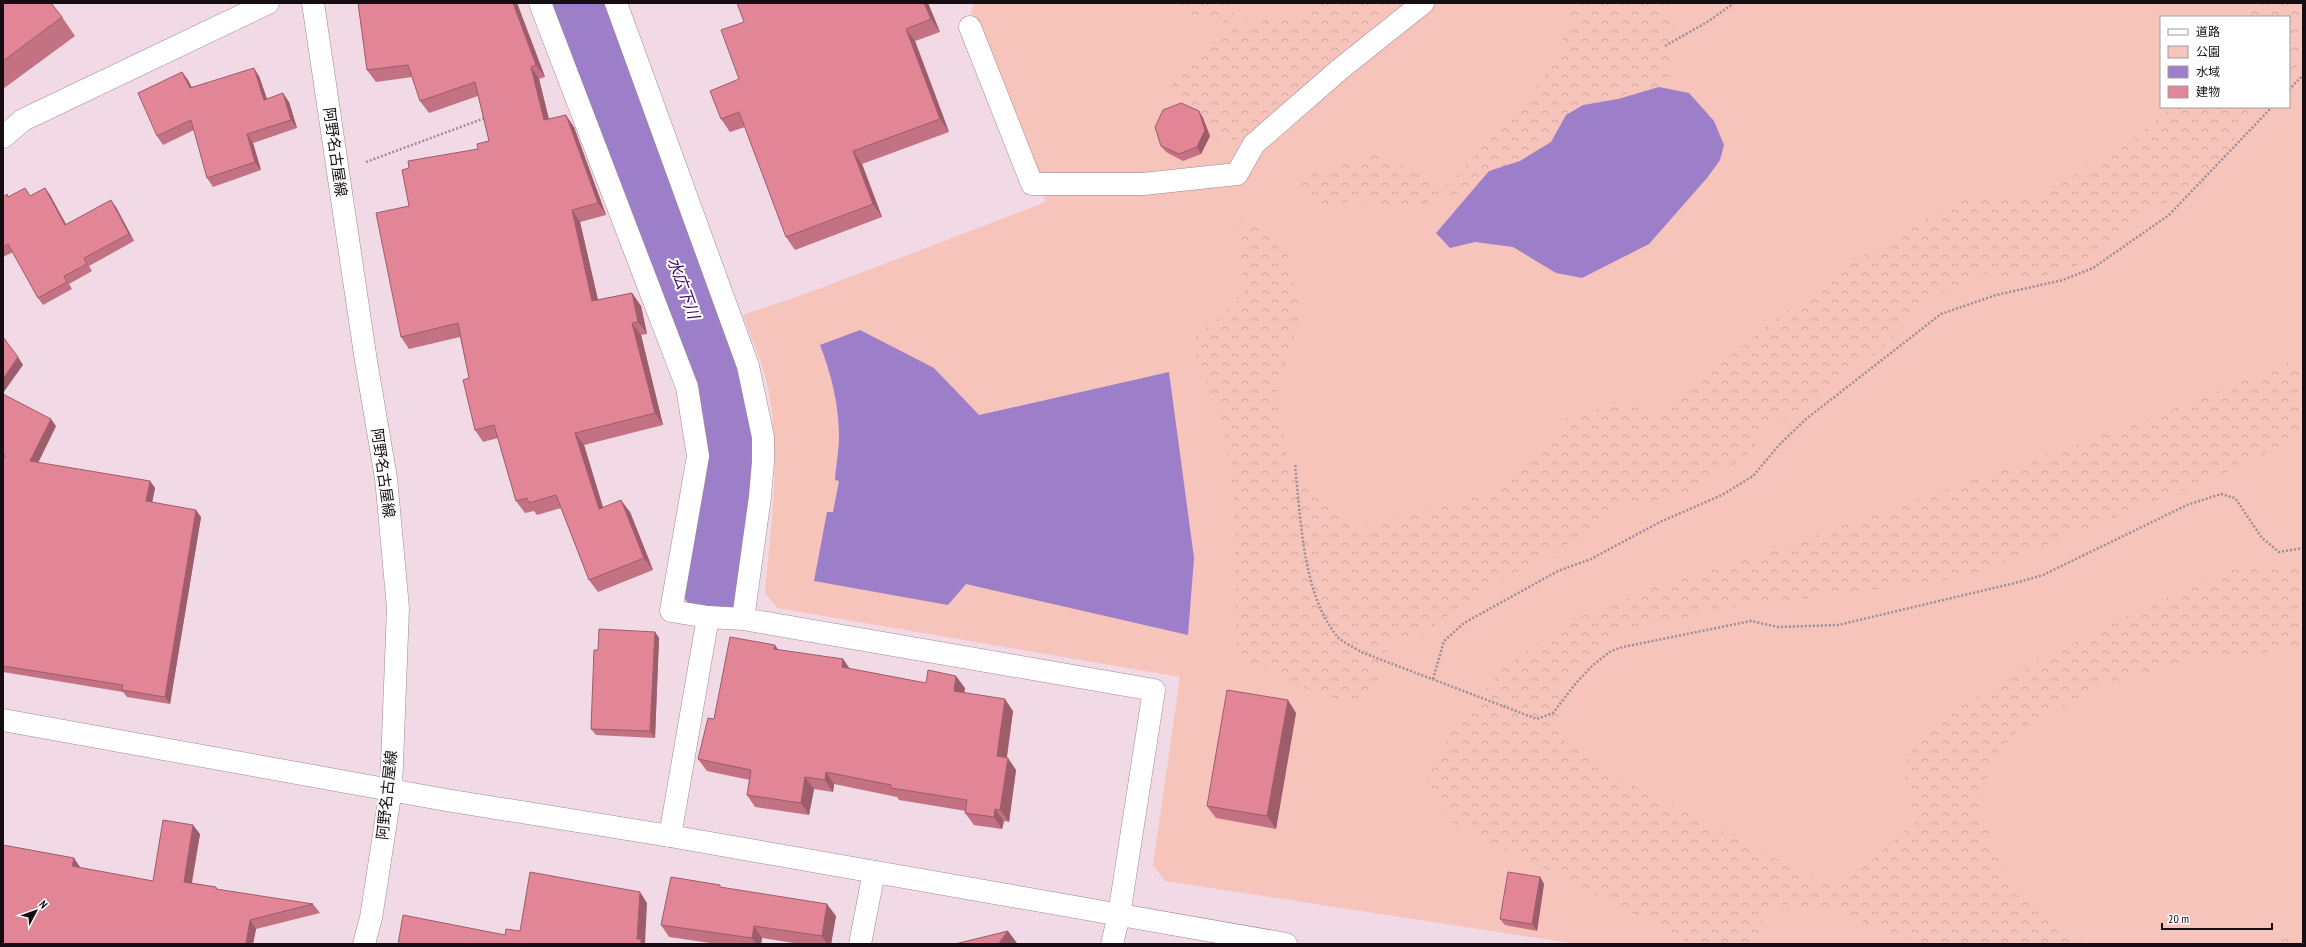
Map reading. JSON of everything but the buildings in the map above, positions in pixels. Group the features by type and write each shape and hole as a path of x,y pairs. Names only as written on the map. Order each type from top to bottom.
{"street":[{"path":"3,136 23,120 268,3"},
{"name":"阿野名古屋線","path":"313,3 337,172 386,478 398,608 391,789 371,918 364,944"},
{"path":"540,3 688,387 698,456 671,611 708,617 743,619 1154,690 1119,915 1112,944"},
{"path":"616,3 748,366 758,405 763,437 763,462 760,497 743,619"},
{"path":"970,27 1032,184 1143,184 1237,174 1254,144 1339,70 1423,3"},
{"path":"670,836 708,617"},
{"path":"3,720 446,800 670,836 1286,944"},
{"path":"860,944 874,872"}],"path":[{"path":"1665,46 1709,21 1734,3"},
{"path":"2290,89 2303,75"},
{"path":"1433,679 1444,641 1464,623 1558,571 1591,559 1660,522 1728,492 1753,476 1779,445 1806,419 1941,314 1996,295 2063,280 2093,268 2169,215 2243,134 2271,108"},
{"path":"337,172 492,115"},
{"path":"1295,465 1304,547 1315,598 1336,636 1361,652 1537,719 1553,713 1576,683 1593,665 1610,651 1751,621 1778,627 1838,625 2018,582 2043,575 2187,505 2221,494 2235,498 2262,538 2279,552 2303,548"}],"green space":[{"path":"974,3 2303,3 2303,944 1577,944 1165,881 1153,865 1180,677 777,608 765,593 774,488 774,436 765,375 743,315 816,290 1046,202 971,13"},
{"path":"1171,3 1232,3 1235,25 1175,10"},
{"path":"1313,3 1399,3 1365,28 1312,74 1245,136 1224,143 1188,123 1168,78 1235,25 1300,15"},
{"path":"1574,3 1677,3 1671,6 1673,42 1667,85 1583,105 1535,152 1475,187 1406,210 1362,200 1324,205 1295,180 1379,152 1443,190 1512,116 1557,61"},
{"path":"2249,3 2303,3 2303,62 2290,74 2290,16 2240,16 2248,9"},
{"path":"2171,108 2256,108 2202,186 2142,214 2077,266 2021,283 1982,273 1937,295 1878,352 1793,413 1765,427 1751,452 1690,494 1625,506 1558,550 1478,593 1417,638 1391,640 1375,688 1361,704 1323,696 1237,656 1234,502 1223,423 1191,341 1245,295 1236,219 1277,233 1285,244 1301,316 1277,388 1289,474 1354,531 1506,487 1571,414 1625,404 1662,415 1773,321 1861,258 1960,199 2039,199 2074,175 2128,144"},
{"path":"2303,357 2303,431 2248,464 1966,577 1834,595 1730,607 1614,633 1561,682 1560,738 1619,778 1837,890 1918,820 1905,789 1906,759 1936,721 2043,659 2142,608 2233,570 2303,566 2303,649 2191,659 2098,687 2016,732 1992,761 1979,808 2010,890 2086,944 1918,944 1835,911 1771,903 1754,944 1693,944 1453,823 1427,781 1449,734 1503,669 1567,622 1671,581 1756,556 2138,423"},
{"path":"2303,932 2303,944 2270,944"}],"water":[{"path":"1659,87 1689,93 1714,121 1724,145 1720,160 1707,178 1649,244 1582,278 1556,273 1513,247 1475,242 1450,248 1436,233 1489,171 1520,161 1551,142 1566,115 1583,105 1618,99"},
{"path":"860,330 934,368 979,415 1169,372 1194,558 1188,635 966,584 948,605 814,581 827,512 833,512 839,481 835,480 839,441 838,413 831,378 820,345"}],"waterway":[{"name":"水広下川","path":"579,3 716,373 727,412 732,450 714,583"}]}
